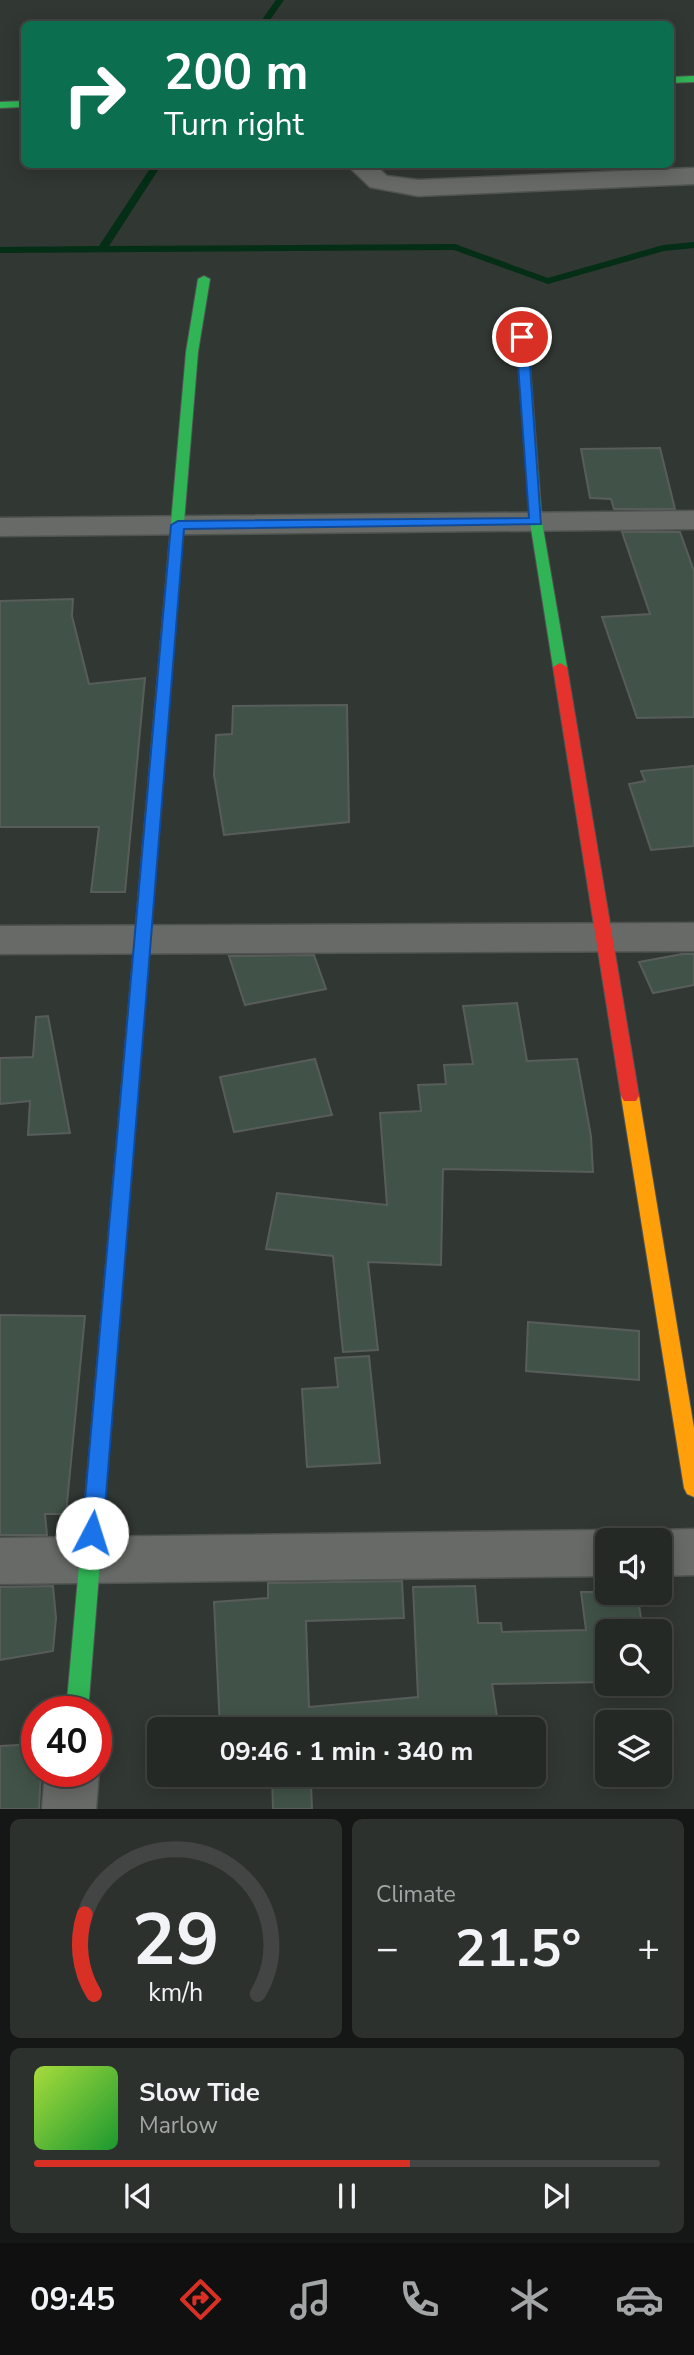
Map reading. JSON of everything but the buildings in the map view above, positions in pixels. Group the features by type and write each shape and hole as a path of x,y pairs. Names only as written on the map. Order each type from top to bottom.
{"street":[{"path":"674,80 694,79"},
{"path":"0,89 21,88"},
{"path":"0,105 21,104"},
{"path":"363,168 379,182 418,188 694,176"},
{"path":"78,1696 192,352 204,279"},
{"path":"522,337 536,522 694,1488"},
{"path":"0,527 694,520"},
{"path":"0,940 694,937"},
{"path":"672,1553 694,1552"},
{"path":"0,1561 595,1553"},
{"path":"69,1809 71,1787"}],"waterway":[{"path":"265,21 280,0"},
{"path":"102,249 155,168"},
{"path":"0,250 455,247 548,281 663,248 694,245"}],"traffic: fast":[{"path":"674,80 694,79"},
{"path":"0,105 21,104"},
{"path":"132,1058 192,352 204,279"},
{"path":"522,337 536,522 560,667"},
{"path":"78,1696 113,1286"}],"traffic: slow":[{"path":"630,1096 694,1488"}],"traffic: jam":[{"path":"560,667 630,1096"},
{"path":"113,1286 132,1058"}],"route":[{"path":"92,1533 178,525 536,522 522,337"}]}
